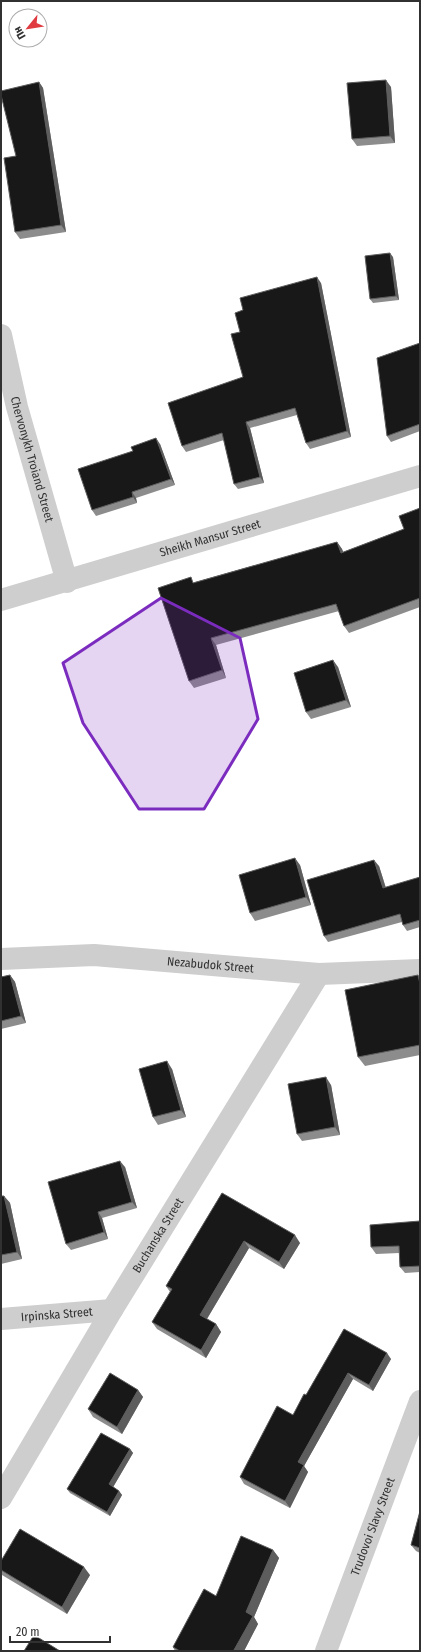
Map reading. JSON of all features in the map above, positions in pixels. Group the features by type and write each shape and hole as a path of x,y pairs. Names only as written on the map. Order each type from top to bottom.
{"street":[{"name":"Chervonykh Troiand Street","path":"1,335 17,408 68,582"},
{"name":"Sheikh Mansur Street","path":"1,600 68,582 420,476"},
{"name":"Nezabudok Street","path":"1,959 94,955 319,974 420,970"},
{"name":"Buchanska Street","path":"1,1498 112,1310 319,974"},
{"name":"Irpinska Street","path":"1,1319 112,1310"},
{"name":"Trudovoi Slavy Street","path":"326,1651 420,1401"}],"highlighted area":[{"path":"161,598 240,638 258,719 204,809 139,809 83,723 63,663"}],"building":[{"path":"386,80 390,136 352,139 347,83"},
{"path":"39,82 61,225 15,232 4,158 16,156 1,91"},
{"path":"390,253 396,296 370,299 365,256"},
{"path":"317,277 347,431 306,443 295,408 246,422 260,477 234,484 222,433 182,446 168,403 243,377 231,334 240,332 235,313 243,310 240,298"},
{"path":"420,343 420,424 387,436 377,358"},
{"path":"156,438 171,479 132,492 133,497 92,510 78,469 133,451 131,447"},
{"path":"420,508 420,598 344,626 336,604 211,638 222,670 189,681 158,588 191,577 193,583 337,542 341,553 404,529 399,516"},
{"path":"333,660 346,700 306,712 294,673"},
{"path":"295,858 306,897 250,913 239,875"},
{"path":"374,860 383,888 420,877 420,920 403,925 400,914 324,936 307,880"},
{"path":"10,975 21,1016 1,1021 1,977"},
{"path":"418,975 420,984 420,1045 358,1057 345,990"},
{"path":"167,1061 181,1110 153,1117 139,1069"},
{"path":"326,1077 335,1127 297,1134 288,1084"},
{"path":"120,1161 132,1202 98,1212 104,1232 66,1244 48,1182"},
{"path":"222,1193 295,1235 279,1262 244,1241 200,1315 216,1324 201,1350 152,1322 172,1289 166,1286"},
{"path":"1,1196 4,1196 17,1252 1,1255"},
{"path":"420,1221 420,1266 400,1267 399,1246 371,1247 370,1225"},
{"path":"344,1329 387,1353 369,1385 348,1373 298,1462 304,1465 285,1501 240,1477 277,1406 293,1415 304,1394 306,1395"},
{"path":"110,1373 138,1390 117,1427 88,1409"},
{"path":"101,1433 130,1449 109,1484 119,1491 107,1512 67,1489"},
{"path":"420,1511 420,1548 411,1545"},
{"path":"20,1529 84,1567 62,1607 1,1570 1,1561"},
{"path":"241,1536 273,1550 246,1612 253,1616 234,1650 235,1651 180,1651 173,1647 204,1589 216,1596"},
{"path":"34,1635 60,1651 24,1651"}]}
